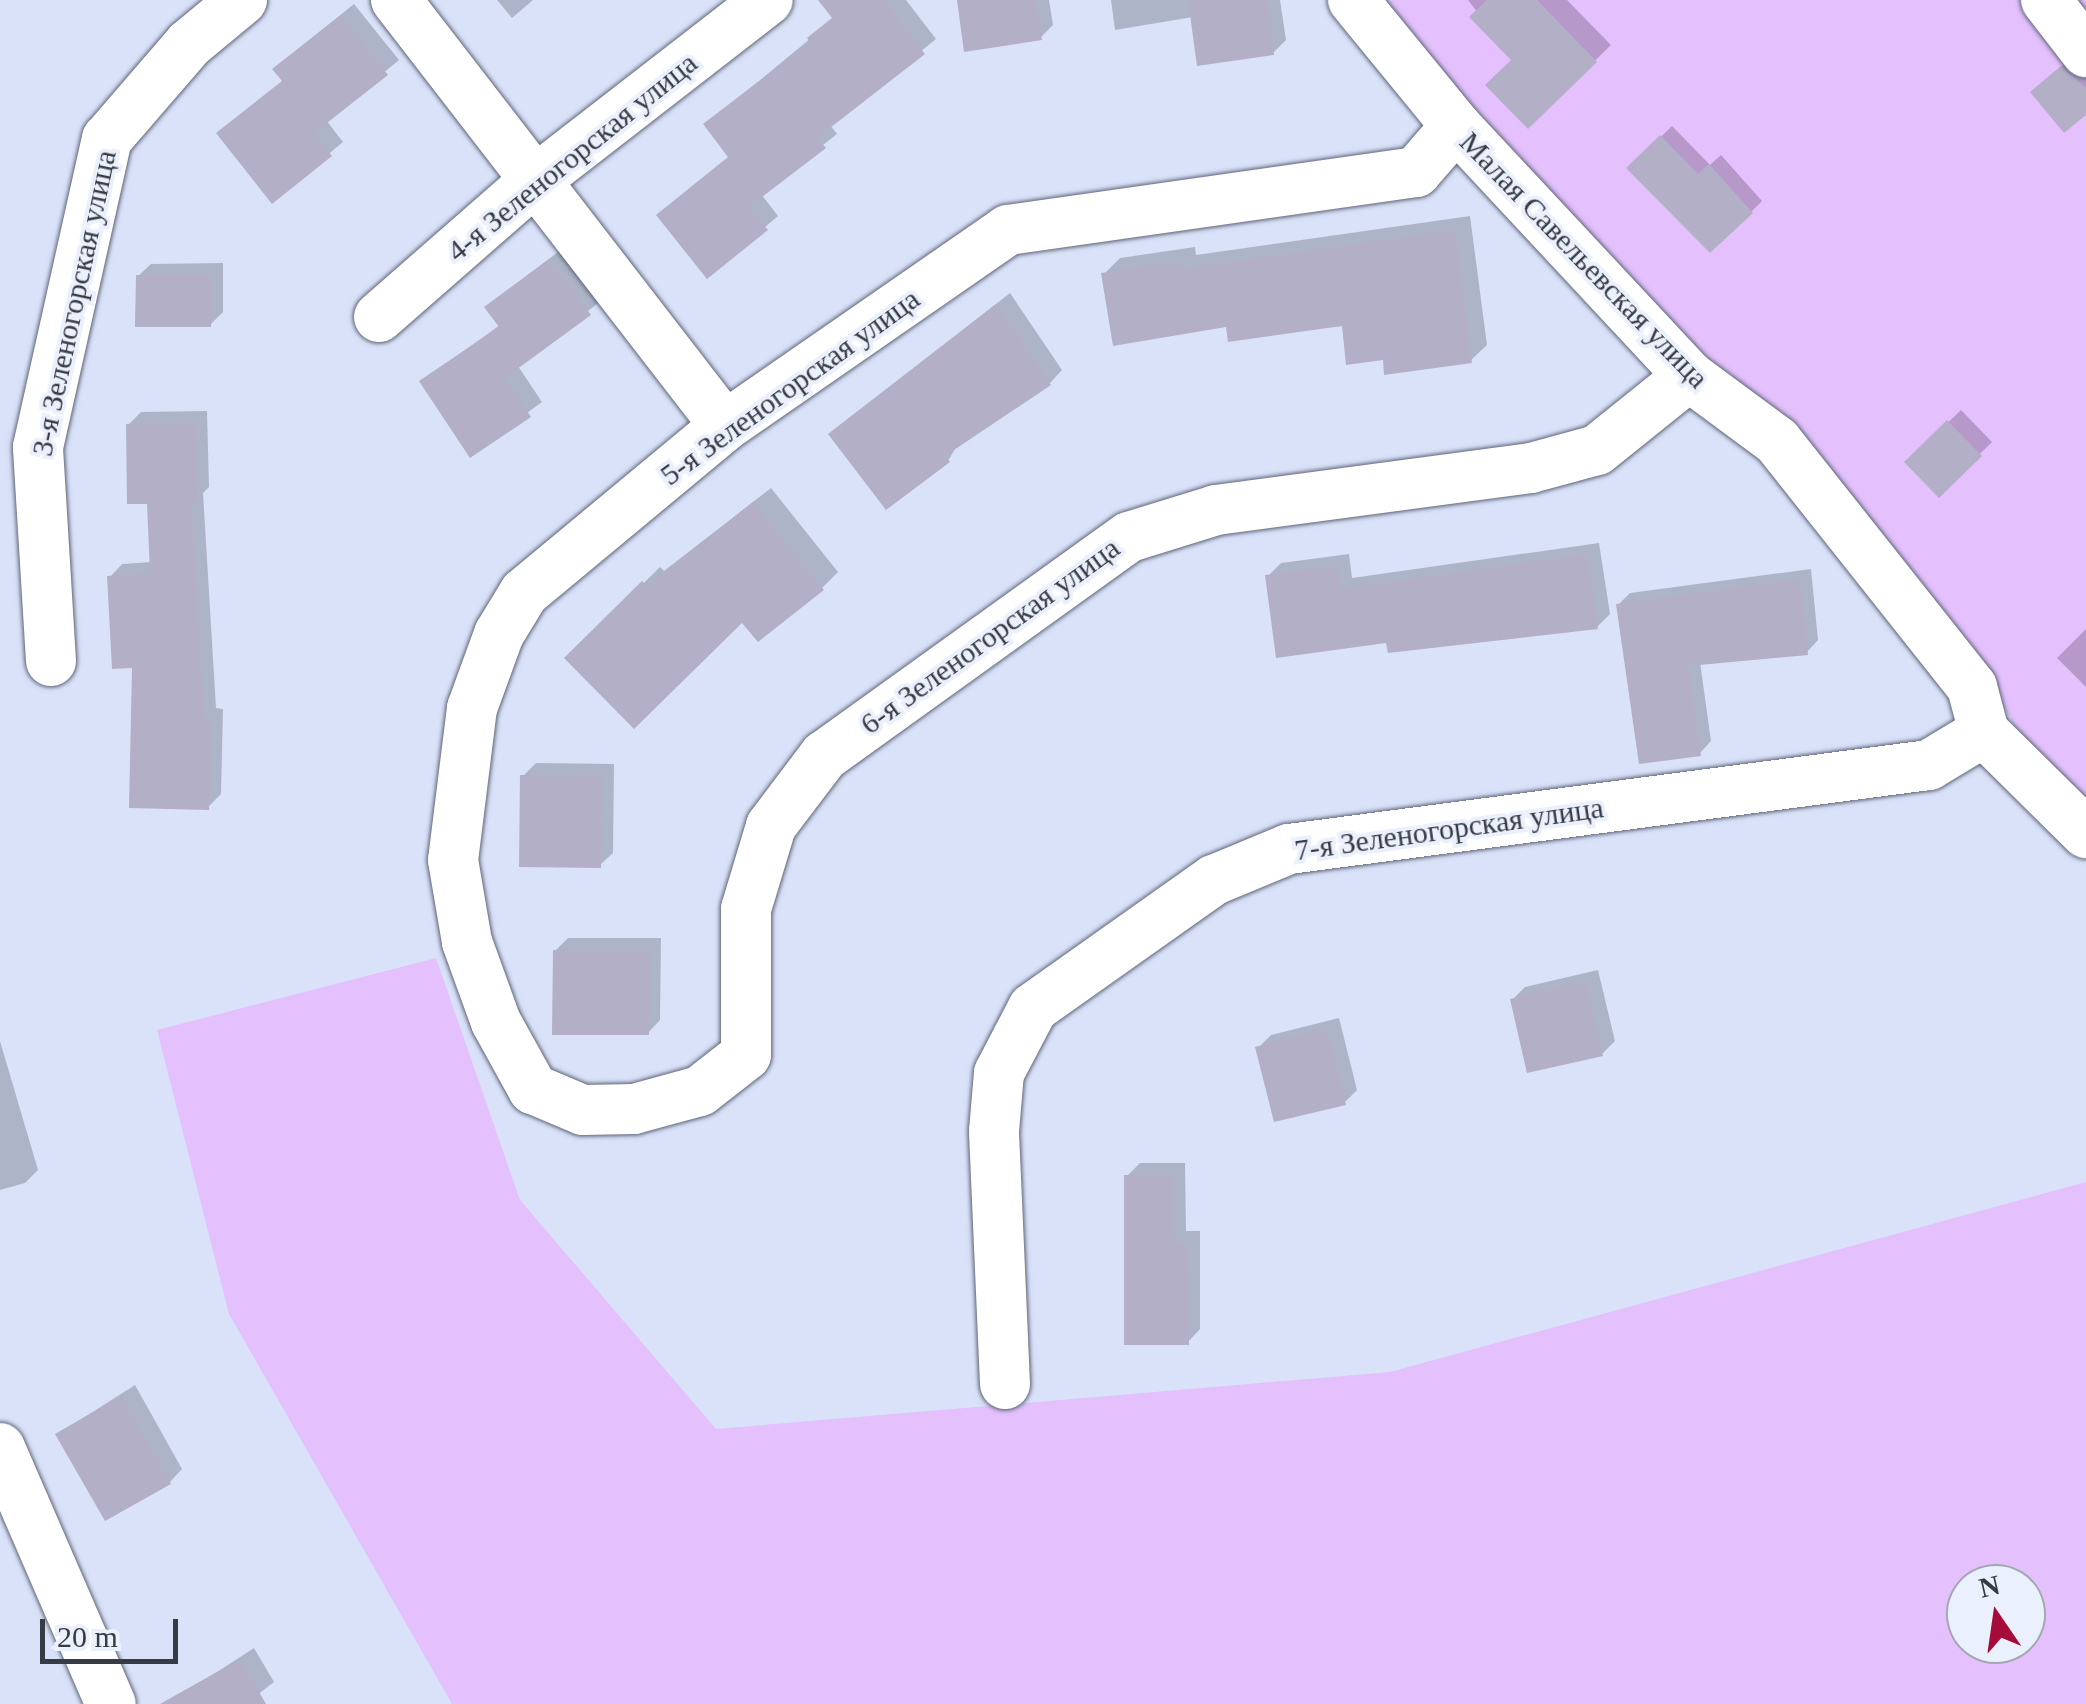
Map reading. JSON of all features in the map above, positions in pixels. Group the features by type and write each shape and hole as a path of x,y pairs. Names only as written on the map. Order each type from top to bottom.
{"street":[{"name":"3-я Зеленогорская улица","path":"51,662 38,446 106,139 190,44 242,0"},
{"path":"396,0 725,426"},
{"name":"4-я Зеленогорская улица","path":"379,318 533,182 768,0"},
{"name":"Малая Савельевская улица","path":"1352,0 1456,126 1688,376 1777,442 1972,688 1984,732 2086,833"},
{"path":"2046,0 2086,52"},
{"name":"5-я Зеленогорская улица","path":"533,1089 496,1022 467,942 453,860 472,708 499,634 524,593 725,426 1008,230 1416,172 1456,126"},
{"name":"6-я Зеленогорская улица","path":"533,1089 583,1110 634,1109 700,1091 746,1055 746,909 771,826 840,744 1129,537 1216,510 1532,468 1597,450 1688,376"},
{"name":"7-я Зеленогорская улица","path":"1005,1384 994,1131 999,1073 1033,1008 1214,880 1289,849 1929,765 1984,732"},
{"path":"0,1448 111,1704"}],"shaded area":[{"path":"1376,0 2086,0 2086,807 2016,729 1988,676 1694,369"},
{"path":"436,958 520,1200 716,1429 1390,1372 2086,1182 2086,1704 452,1704 229,1314 157,1030"}],"building":[{"path":"818,0 884,0 925,54 817,138 826,148 749,207 768,230 707,279 656,215 728,157 703,124 810,42 807,38 832,18"},
{"path":"957,0 1035,0 1042,40 964,52"},
{"path":"1188,0 1267,0 1274,55 1197,66"},
{"path":"1487,0 1537,0 1597,62 1528,129 1485,85 1511,60 1469,17"},
{"path":"341,15 388,75 314,133 332,156 272,204 216,133 282,81 272,69"},
{"path":"2061,66 2086,88 2086,115 2064,133 2030,92"},
{"path":"1660,135 1698,174 1709,164 1753,213 1710,253 1626,168"},
{"path":"1455,230 1472,363 1384,375 1383,360 1346,365 1342,326 1228,342 1226,327 1113,346 1101,273 1180,262 1181,269"},
{"path":"549,259 591,315 505,378 531,417 470,458 419,381 499,327 484,307"},
{"path":"136,275 211,275 211,327 135,327"},
{"path":"996,304 1051,385 945,456 950,462 886,510 828,434"},
{"path":"1947,420 1982,456 1939,498 1904,462"},
{"path":"196,423 197,503 191,503 204,720 211,720 209,810 129,808 132,668 112,669 107,576 150,573 147,504 127,504 126,424"},
{"path":"753,502 824,590 758,642 742,623 634,729 564,658 642,581 647,586"},
{"path":"1587,554 1598,629 1388,653 1386,643 1276,658 1265,575 1337,566 1340,589"},
{"path":"1800,579 1808,655 1688,666 1701,756 1639,764 1616,604"},
{"path":"520,775 602,776 601,868 519,867"},
{"path":"553,950 650,950 649,1035 552,1035"},
{"path":"1586,982 1603,1056 1527,1073 1510,999"},
{"path":"1327,1029 1346,1105 1274,1122 1255,1047"},
{"path":"1124,1175 1173,1175 1174,1243 1188,1243 1189,1345 1124,1345"},
{"path":"121,1396 171,1484 105,1521 55,1434"},
{"path":"240,1659 266,1704 160,1704"}]}
